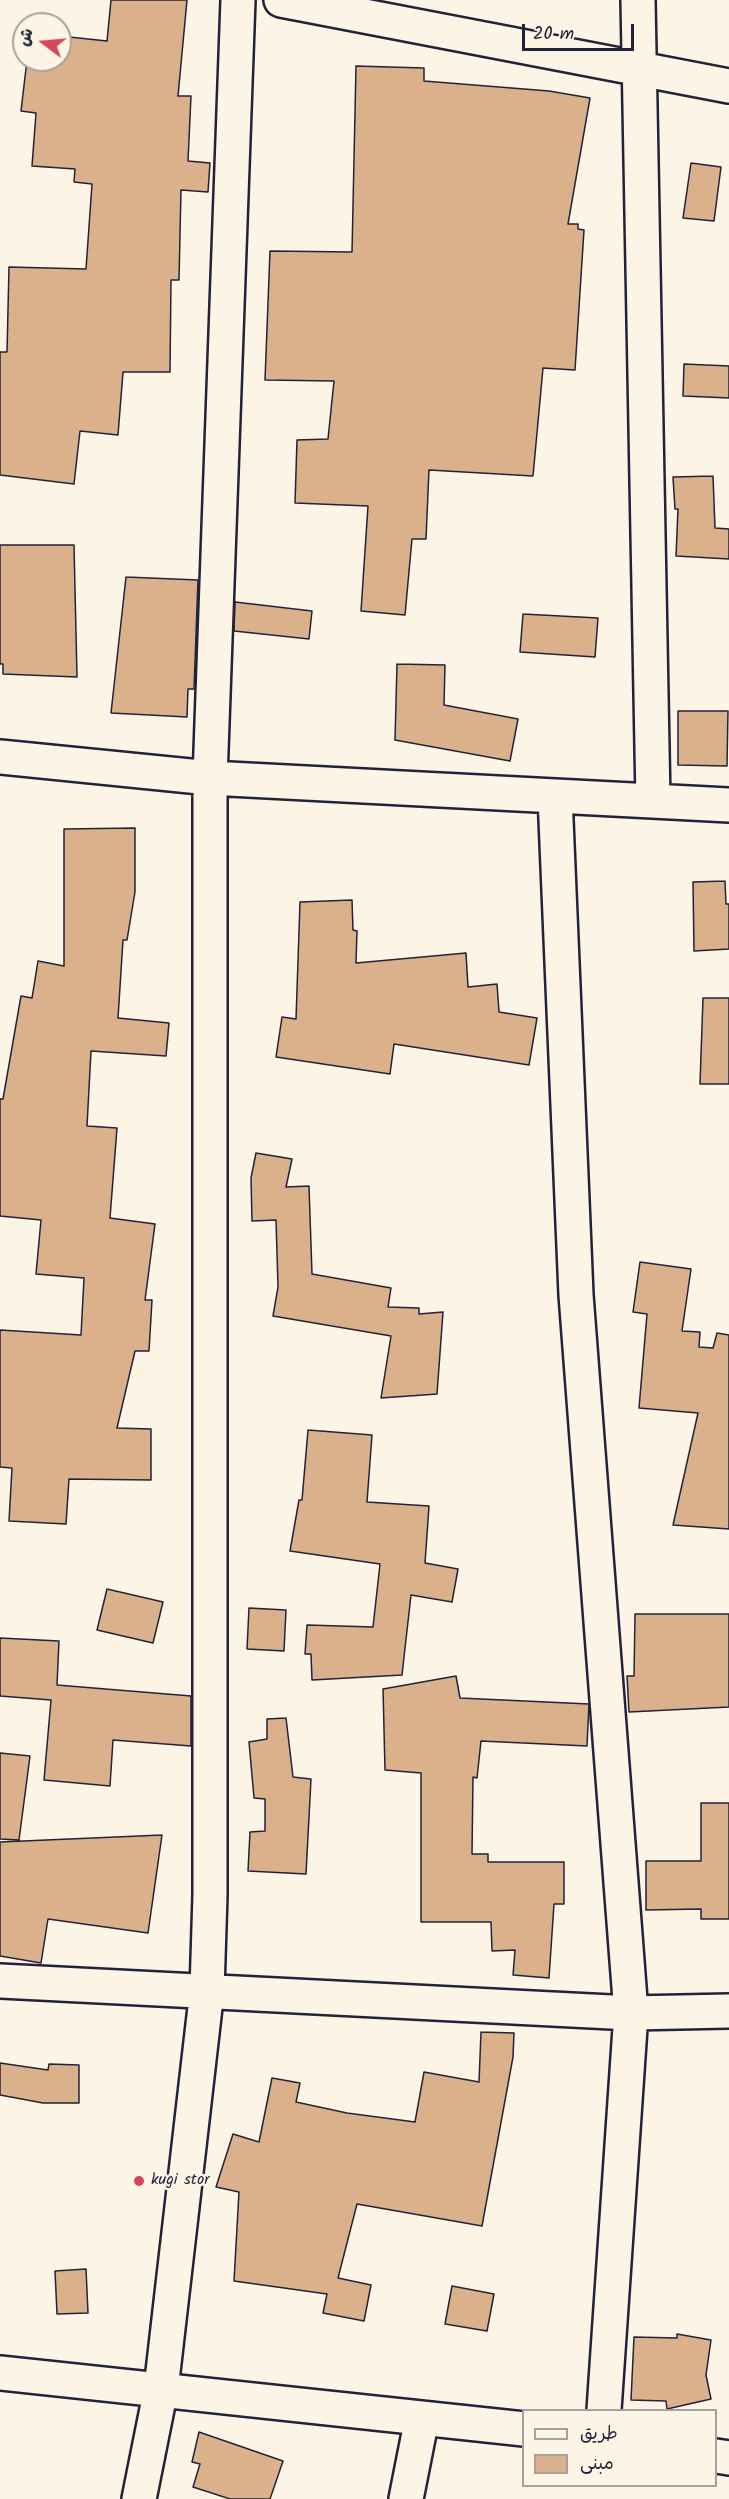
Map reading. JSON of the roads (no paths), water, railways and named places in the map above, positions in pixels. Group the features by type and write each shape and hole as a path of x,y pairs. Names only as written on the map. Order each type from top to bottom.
{"street":[{"path":"139,2499 161,2389 207,1990 210,1895 210,778 238,0"},
{"path":"280,0 729,86"},
{"path":"638,0 653,801"},
{"path":"0,757 210,778 729,805"},
{"path":"555,796 576,1295 631,2013 604,2409"},
{"path":"0,1981 631,2013 729,2011"},
{"path":"0,2373 522,2429"},
{"path":"406,2499 422,2418"}],"place":[{"name":"kugi stor","path":"139,2181"}]}
